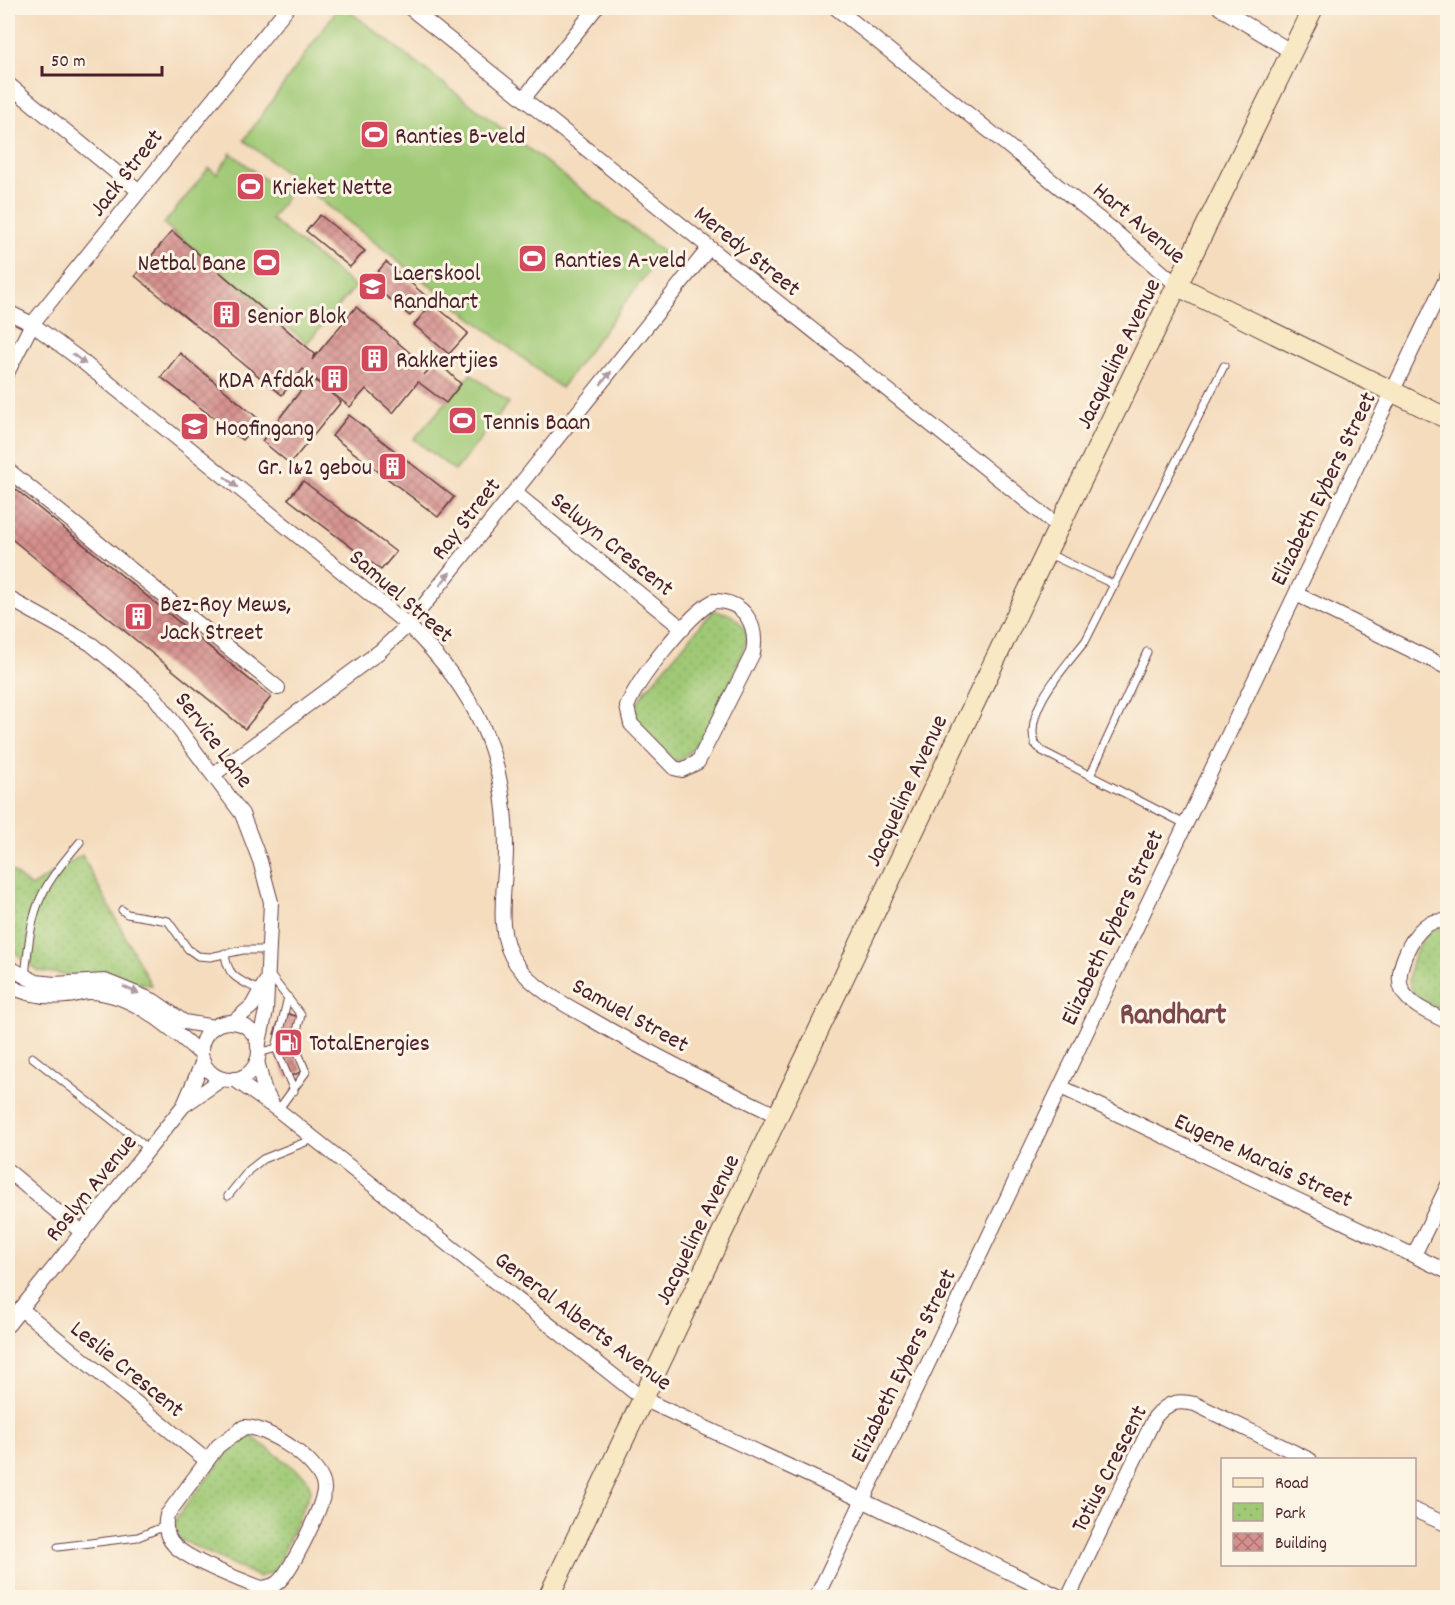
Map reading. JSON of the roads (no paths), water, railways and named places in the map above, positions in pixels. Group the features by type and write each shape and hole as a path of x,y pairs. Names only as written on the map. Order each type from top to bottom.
{"street":[{"name":"Jack Street","path":"8,370 32,324 286,8"},
{"name":"Meredy Street","path":"410,8 1059,527"},
{"path":"524,98 596,8"},
{"name":"Hart Avenue","path":"836,8 1113,230 1178,286 1448,419"},
{"path":"1220,8 1292,52"},
{"name":"Jacqueline Avenue","path":"548,1598 1046,553 1313,8"},
{"path":"8,84 139,191"},
{"name":"Ray Street","path":"214,774 371,658 408,625 709,248"},
{"name":"Elizabeth Eybers Street","path":"816,1598 1448,275"},
{"name":"Samuel Street","path":"8,312 32,324 78,358 408,625 441,657 481,720 495,758 502,796 506,849 503,935 516,964 543,990 640,1049 778,1116"},
{"path":"8,470 278,688"},
{"name":"Selwyn Crescent","path":"514,492 683,629"},
{"path":"1296,594 1448,668"},
{"name":"Service Lane","path":"8,598 91,644 154,696 242,814 260,861 271,902 264,981 266,1011 258,1054"},
{"name":"Selwyn Crescent","path":"723,601 740,608 749,618 755,640 748,665 704,753 698,762 682,770 668,765 640,735 627,715 631,696 683,629 706,605 723,601"},
{"path":"1448,921 1434,922 1418,933 1403,961 1399,975 1401,988 1409,1000 1448,1022"},
{"path":"8,967 25,978 54,984 105,981 154,1001 184,1022 214,1027 233,1022 246,1014 264,981"},
{"path":"8,985 24,993 53,997 90,992 116,997 166,1026 202,1058 210,1072 228,1079"},
{"path":"233,1022 250,1030 258,1054 262,1083 275,1108"},
{"path":"184,1105 202,1058 204,1039 214,1027"},
{"path":"184,1105 228,1079 244,1076 258,1054"},
{"name":"General Alberts Avenue","path":"228,1079 275,1108 643,1399 862,1500 1062,1598"},
{"name":"Eugene Marais Street","path":"1061,1087 1448,1272"},
{"name":"Roslyn Avenue","path":"8,1325 184,1105"},
{"path":"8,1171 83,1233"},
{"path":"1414,1255 1448,1185"},
{"name":"Leslie Crescent","path":"21,1309 206,1460"},
{"name":"Totius Crescent","path":"1068,1598 1155,1417 1171,1403 1181,1401 1196,1404 1306,1458"},
{"path":"244,1427 253,1427 262,1429 283,1441 317,1471 324,1484 324,1495 285,1575 272,1586 261,1588 243,1581 175,1547 165,1526 167,1515 206,1460 232,1433 244,1427"},
{"path":"1416,1511 1448,1525"}],"lane":[{"path":"1185,824 1042,751 1035,744 1032,726 1050,686 1086,640 1224,366"},
{"path":"1046,553 1115,585"},
{"path":"1090,776 1147,652"},
{"path":"24,993 30,934 37,902 53,874 80,842"},
{"path":"122,910 127,914 168,921 188,949 198,956 210,957 225,953 268,950"},
{"path":"225,953 227,967 231,974 264,981 288,998 302,1015 294,1043 306,1072 294,1091 275,1108"},
{"path":"288,998 276,1048 294,1091"},
{"path":"258,1054 294,1043"},
{"path":"32,1057 149,1149"},
{"path":"228,1196 249,1170 264,1160 313,1139"},
{"path":"58,1547 138,1537 165,1526"}],"place":[{"name":"Ranties B-veld","path":"374,135"},
{"name":"Krieket Nette","path":"251,186"},
{"name":"Ranties A-veld","path":"533,259"},
{"name":"Netbal Bane","path":"267,262"},
{"name":"Laerskool Randhart","path":"372,286"},
{"name":"Senior Blok","path":"226,315"},
{"name":"Rakkertjies","path":"375,359"},
{"name":"KDA Afdak","path":"335,379"},
{"name":"Tennis Baan","path":"462,421"},
{"name":"Hoofingang","path":"194,427"},
{"name":"Gr. 1&2 gebou","path":"393,466"},
{"name":"Bez-Roy Mews, Jack Street","path":"139,617"},
{"name":"TotalEnergies","path":"288,1042"}],"district":[{"name":"Randhart","path":"1173,1013"}]}
